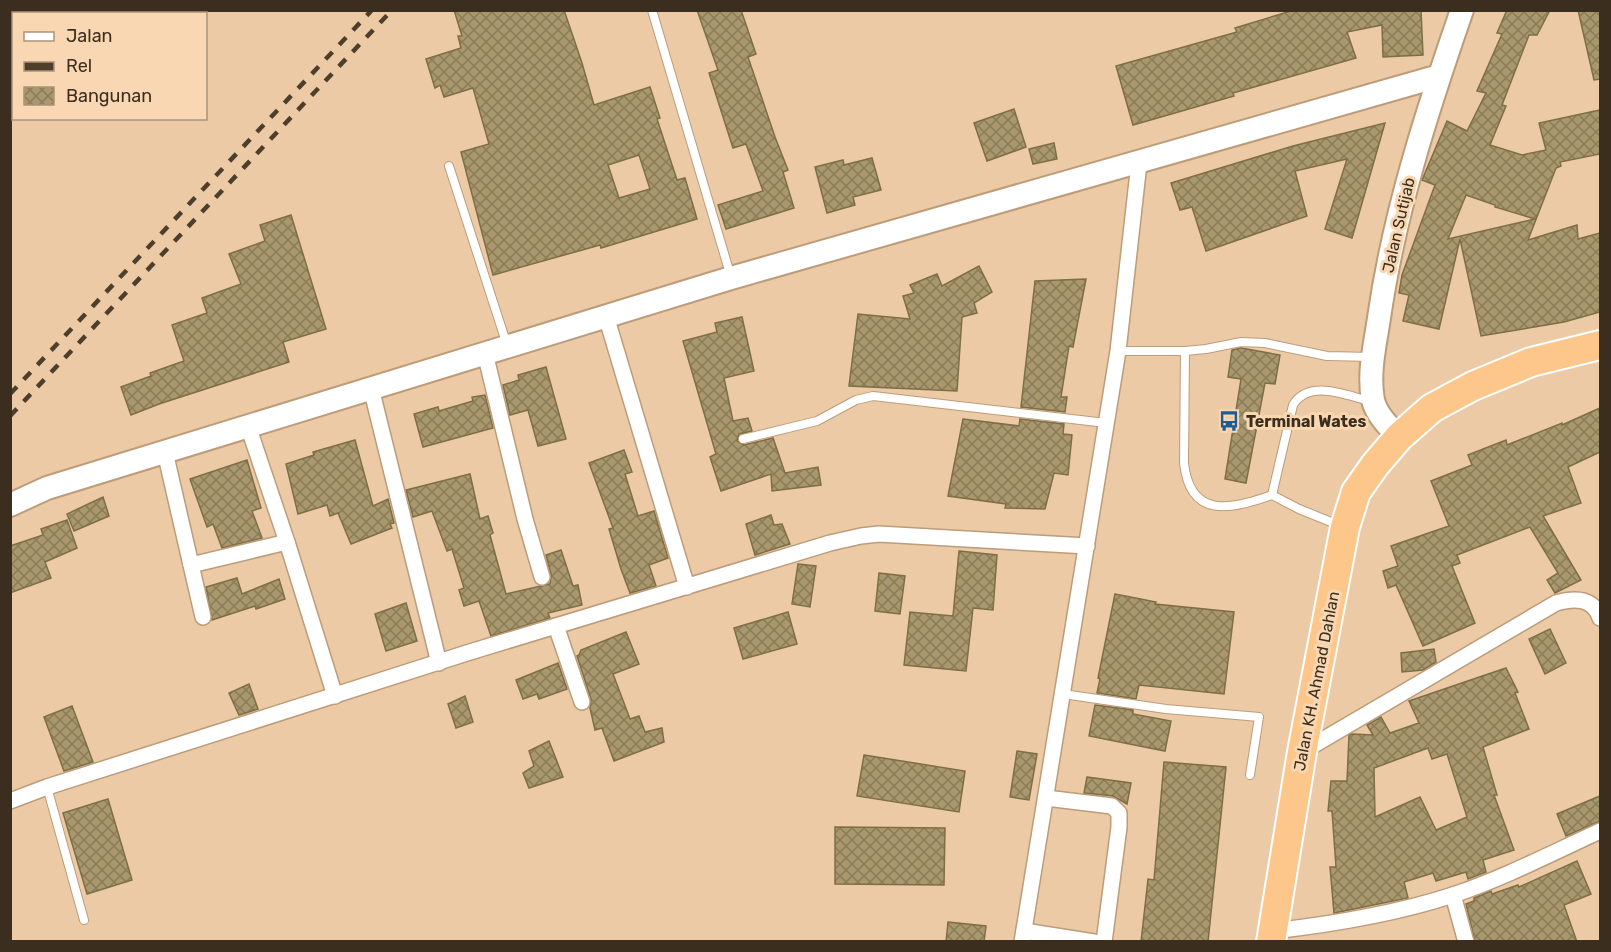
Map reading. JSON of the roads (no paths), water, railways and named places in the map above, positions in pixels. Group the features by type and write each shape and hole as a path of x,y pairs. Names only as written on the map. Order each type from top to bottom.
{"highway":[{"name":"Jalan KH. Ahmad Dahlan","path":"1272,936 1302,752 1345,527 1356,492 1399,437 1432,408 1473,386 1531,362 1600,345"}],"street":[{"name":"Jalan Sutijab","path":"1399,437 1385,422 1374,402 1371,376 1386,267 1407,181 1462,10"},
{"path":"10,505 47,489 731,278 1439,76"},
{"path":"1094,942 1023,936 1118,351 1138,163"},
{"path":"606,316 687,587"},
{"path":"485,353 525,519 542,578"},
{"path":"371,388 439,663"},
{"path":"248,426 288,542 335,696"},
{"path":"165,452 203,617"},
{"path":"10,801 47,787 556,626 830,543 879,534 1087,546"},
{"path":"191,565 288,542"},
{"path":"1302,752 1556,603 1574,598 1589,602 1598,611 1600,618"},
{"path":"556,626 582,702"},
{"path":"1046,798 1112,806 1119,813 1104,942"},
{"path":"1272,936 1340,923 1453,895 1538,860 1600,831"},
{"path":"1453,895 1466,942"}],"lane":[{"path":"652,10 731,278"},
{"path":"449,166 508,346"},
{"path":"1118,351 1185,351 1241,342 1265,343 1327,356 1373,357"},
{"path":"1185,351 1184,463 1186,479 1192,494 1207,504 1225,506 1247,504 1272,495 1299,509 1345,527"},
{"path":"1272,495 1296,399 1308,392 1319,390 1374,402"},
{"path":"743,439 817,421 856,400 873,396 1106,423"},
{"path":"1063,694 1166,709 1258,717 1250,775"},
{"path":"47,787 84,920"}],"railway":[{"path":"10,394 372,10"},
{"path":"10,416 392,10"}],"place":[{"name":"Terminal Wates","path":"1229,421"}]}
